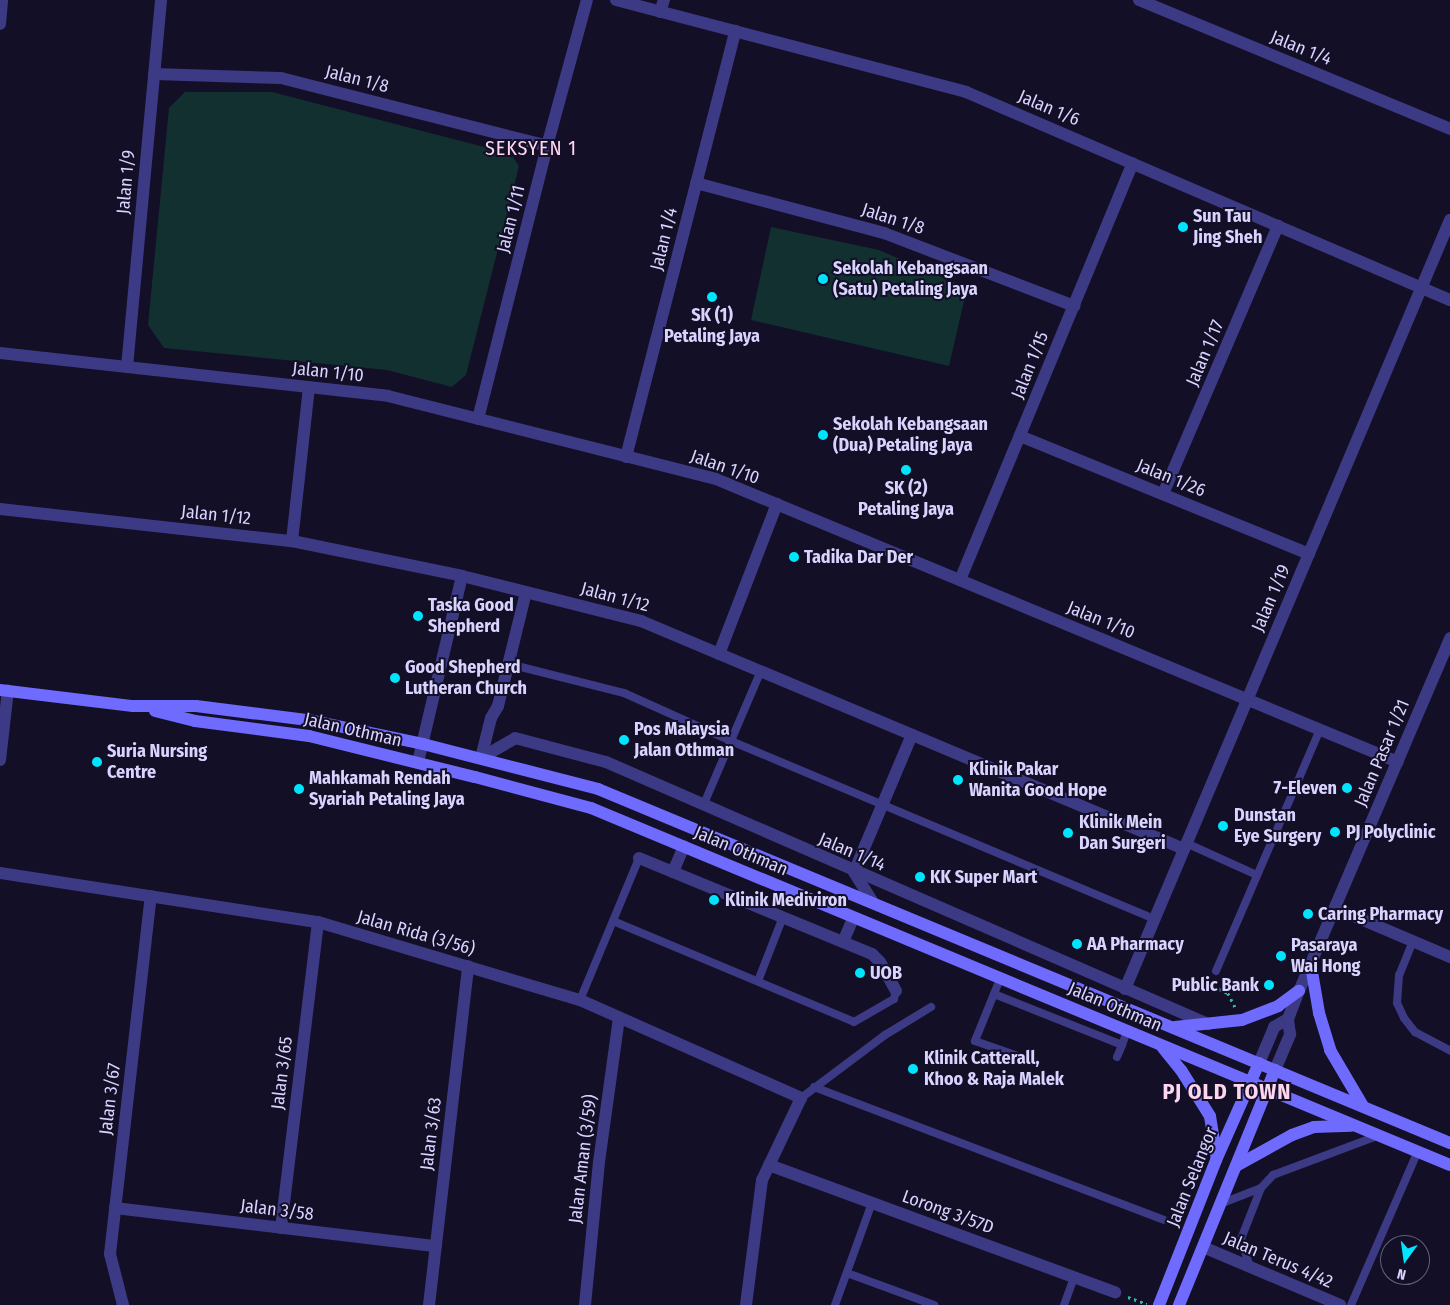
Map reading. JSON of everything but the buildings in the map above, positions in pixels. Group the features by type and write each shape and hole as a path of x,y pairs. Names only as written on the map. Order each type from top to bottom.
{"main road":[{"name":"Jalan Othman","path":"4,690 133,706 195,721 309,736 418,762 591,808 1450,1165"},
{"name":"Jalan Othman","path":"133,706 196,706 314,721 423,744 598,789 872,901 1450,1143"},
{"path":"1311,966 1319,1013 1330,1050 1363,1106"},
{"path":"1170,1027 1242,1020 1278,1006 1299,992"},
{"path":"1162,1046 1181,1070 1210,1116 1216,1141 1216,1160"},
{"name":"Jalan Selangor","path":"1159,1305 1216,1160 1259,1063"},
{"name":"Jalan Selangor","path":"1179,1305 1275,1070"},
{"path":"1236,1166 1292,1135 1314,1127 1356,1125"}],"street":[{"path":"0,24 2,0"},
{"name":"Jalan 1/9","path":"127,367 161,0"},
{"name":"Jalan 1/11","path":"478,419 547,146 587,0"},
{"name":"Jalan 1/6","path":"616,0 662,6 735,31 966,92 1450,300"},
{"name":"Jalan 1/4","path":"1139,0 1450,129"},
{"name":"Jalan 1/4","path":"626,456 735,31"},
{"name":"Jalan 1/8","path":"154,74 281,78 547,146"},
{"name":"Jalan 1/15","path":"960,580 1133,163"},
{"name":"Jalan 1/8","path":"696,183 884,232 1074,306"},
{"name":"Jalan 1/19","path":"1124,989 1450,220"},
{"name":"Jalan 1/17","path":"1163,494 1278,226"},
{"name":"Jalan 1/10","path":"0,353 388,396 716,479 1398,762"},
{"path":"292,540 309,388"},
{"name":"Jalan 1/26","path":"1020,436 1309,554"},
{"path":"718,654 777,504"},
{"name":"Jalan 1/12","path":"0,509 292,540 462,576 641,621 912,735 1185,846"},
{"path":"418,762 462,576"},
{"path":"481,758 491,718 498,706 526,592"},
{"name":"Jalan Pasar 1/21","path":"1275,1070 1290,1034 1288,1019 1450,638"},
{"path":"0,760 4,690"},
{"path":"872,901 854,872 912,735"},
{"name":"Jalan 1/14","path":"481,758 515,738 606,762 854,872 1208,1024"},
{"path":"673,872 684,846"},
{"path":"639,858 872,954 880,962 896,991"},
{"name":"Jalan Rida (3/56)","path":"0,873 318,922 580,1000 801,1098"},
{"name":"Jalan 3/67","path":"122,1305 110,1254 150,896"},
{"path":"1335,908 1450,957"},
{"path":"843,942 853,918"},
{"name":"Jalan 3/65","path":"281,1228 318,922"},
{"name":"Jalan 3/63","path":"429,1305 468,966"},
{"name":"Jalan Aman (3/59)","path":"585,1305 599,1162 619,1017"},
{"name":"Jalan Pasar 1/21","path":"1259,1063 1274,1027 1288,1019"},
{"path":"746,1305 762,1180 801,1098"},
{"name":"Lorong 3/57D","path":"769,1165 1115,1292"},
{"name":"Jalan 3/58","path":"115,1208 436,1246"},
{"name":"Jalan Terus 4/42","path":"1203,1247 1340,1305"}],"lane":[{"path":"509,664 624,693 731,741 1154,919"},
{"path":"703,806 761,671"},
{"path":"1216,971 1320,729"},
{"path":"1185,846 1257,875"},
{"path":"580,1000 639,858"},
{"path":"758,981 783,917"},
{"path":"613,921 854,1022 894,999 896,991"},
{"path":"1413,941 1399,976 1397,1003 1404,1018 1415,1032 1450,1051"},
{"path":"1000,979 975,1040 1035,1062"},
{"path":"994,994 1122,1044"},
{"path":"801,1098 885,1035 931,1007"},
{"path":"1117,1057 1127,1031"},
{"path":"814,1087 1164,1220"},
{"path":"1250,1267 1241,1239 1261,1188 1273,1175 1380,1135"},
{"path":"1350,1305 1418,1152"},
{"path":"1220,1204 1261,1188"},
{"path":"835,1305 872,1203"},
{"path":"847,1273 934,1305"},
{"path":"1064,1305 1074,1277"}],"path":[{"path":"1219,990 1228,993"},
{"path":"1115,1292 1150,1305"}],"green space":[{"path":"185,92 272,92 511,154 519,166 466,375 452,387 387,370 164,348 148,325 169,108"},
{"path":"771,227 879,250 967,288 949,366 751,320"}],"place":[{"name":"Sun Tau Jing Sheh","path":"1183,227"},
{"name":"Sekolah Kebangsaan (Satu) Petaling Jaya","path":"823,279"},
{"name":"SK (1) Petaling Jaya","path":"712,297"},
{"name":"Sekolah Kebangsaan (Dua) Petaling Jaya","path":"823,435"},
{"name":"SK (2) Petaling Jaya","path":"906,470"},
{"name":"Tadika Dar Der","path":"794,557"},
{"name":"Taska Good Shepherd","path":"418,616"},
{"name":"Good Shepherd Lutheran Church","path":"395,678"},
{"name":"Pos Malaysia Jalan Othman","path":"624,740"},
{"name":"Suria Nursing Centre","path":"97,762"},
{"name":"Klinik Pakar Wanita Good Hope","path":"958,780"},
{"name":"7-Eleven","path":"1347,788"},
{"name":"Mahkamah Rendah Syariah Petaling Jaya","path":"299,789"},
{"name":"Dunstan Eye Surgery","path":"1223,826"},
{"name":"PJ Polyclinic","path":"1335,832"},
{"name":"Klinik Mein Dan Surgeri","path":"1068,833"},
{"name":"KK Super Mart","path":"920,877"},
{"name":"Klinik Mediviron","path":"714,900"},
{"name":"Caring Pharmacy","path":"1308,914"},
{"name":"AA Pharmacy","path":"1077,944"},
{"name":"Pasaraya Wai Hong","path":"1281,956"},
{"name":"UOB","path":"860,973"},
{"name":"Public Bank","path":"1269,985"},
{"name":"Klinik Catterall, Khoo & Raja Malek","path":"913,1069"}],"district":[{"name":"SEKSYEN 1","path":"531,148"},
{"name":"PJ OLD TOWN","path":"1227,1092"}]}
